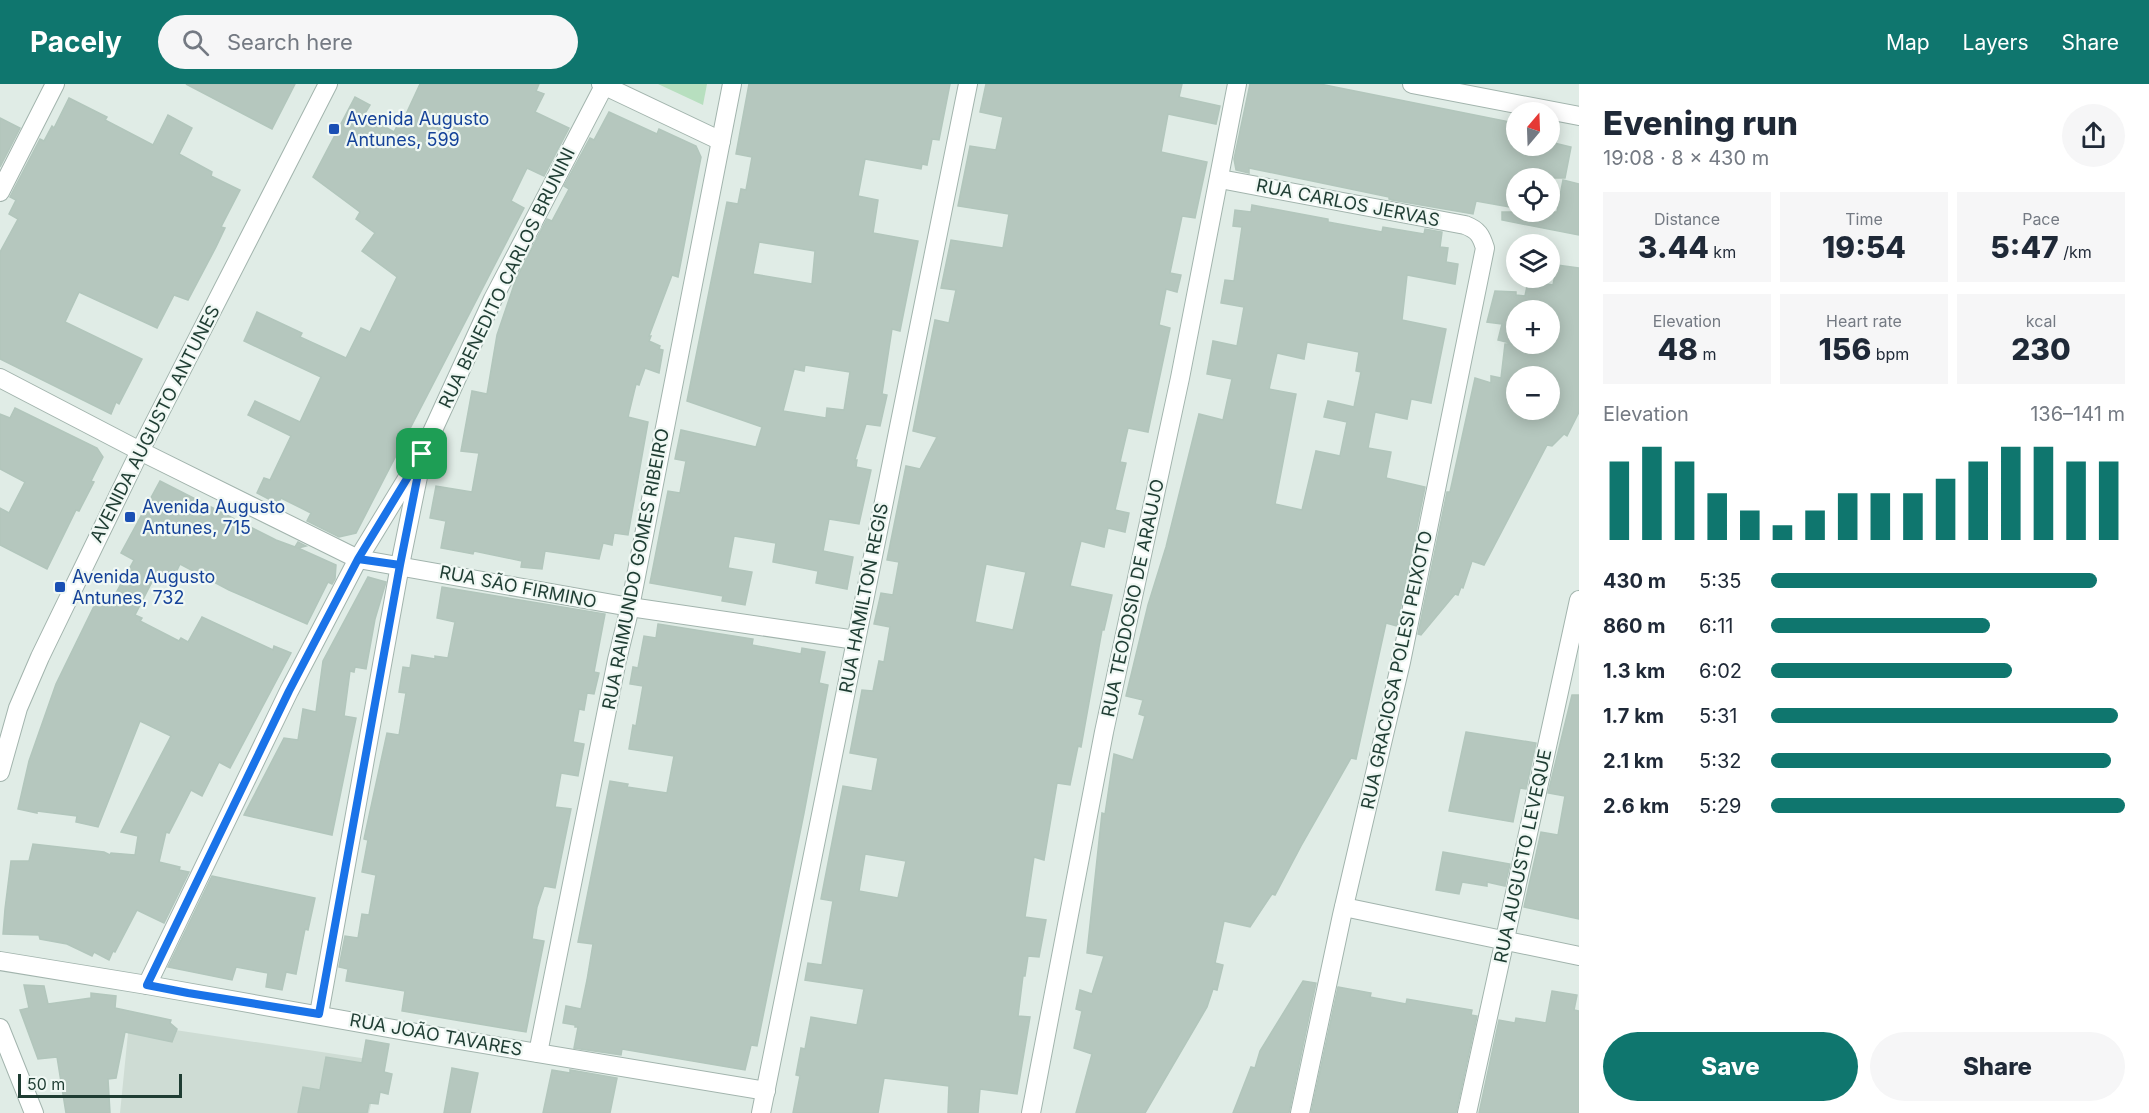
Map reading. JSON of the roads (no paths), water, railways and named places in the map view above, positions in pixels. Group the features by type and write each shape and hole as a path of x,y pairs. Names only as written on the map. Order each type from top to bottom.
{"street":[{"path":"0,192 55,84"},
{"name":"AVENIDA AUGUSTO ANTUNES","path":"0,772 18,708 40,657 140,451 328,84"},
{"path":"603,84 721,141"},
{"name":"RUA BENEDITO CARLOS BRUNINI","path":"147,985 289,691 358,559 422,454 494,299 603,84"},
{"name":"RUA RAIMUNDO GOMES RIBEIRO","path":"538,1053 617,660 630,607 732,84"},
{"name":"RUA HAMILTON REGIS","path":"762,1113 968,84"},
{"name":"RUA TEODOSIO DE ARAUJO","path":"1031,1113 1104,732 1180,378 1237,84"},
{"path":"1412,84 1579,116"},
{"name":"RUA CARLOS JERVAS","path":"1220,179 1475,229"},
{"name":"RUA GRACIOSA POLESI PEIXOTO","path":"1300,1113 1344,908 1401,662 1485,248 1480,234 1475,229"},
{"name":"RUA SÃO FIRMINO","path":"0,378 140,451 358,559 630,607 856,640"},
{"path":"319,1014 422,454"},
{"name":"RUA AUGUSTO LEVEQUE","path":"1467,1113 1579,600"},
{"path":"1344,908 1579,956"},
{"name":"RUA JOÃO TAVARES","path":"0,962 766,1091"},
{"path":"0,1028 34,1113"}],"place":[{"name":"Avenida Augusto Antunes, 599","path":"334,129"},
{"name":"Avenida Augusto Antunes, 715","path":"130,517"},
{"name":"Avenida Augusto Antunes, 732","path":"60,587"}]}
